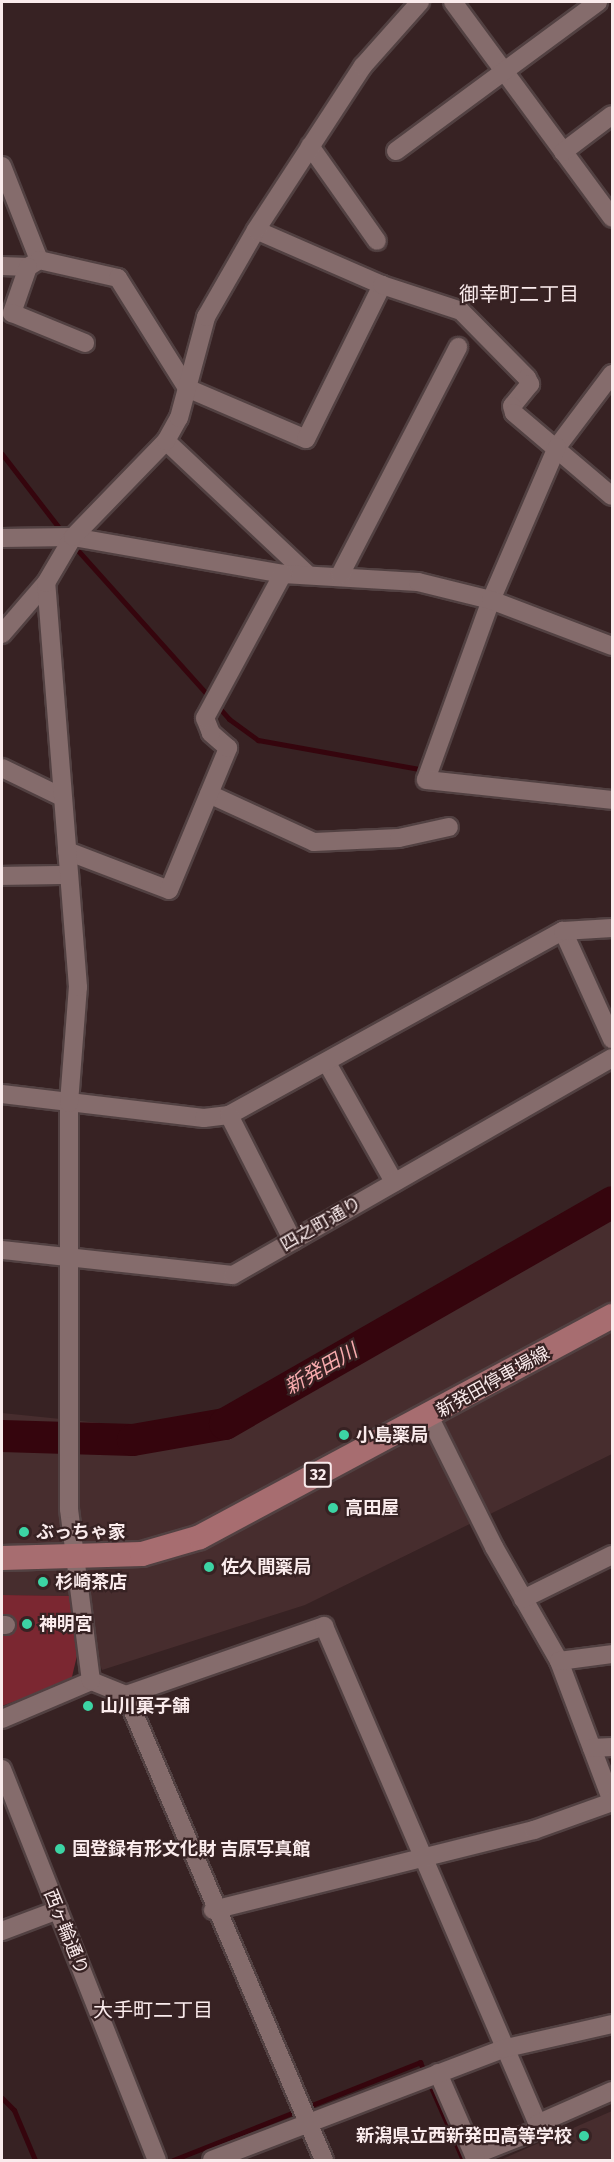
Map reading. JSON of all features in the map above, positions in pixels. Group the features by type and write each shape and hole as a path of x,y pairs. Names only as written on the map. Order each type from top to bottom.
{"main road":[{"name":"新発田停車場線","path":"2,1558 142,1554 200,1537 612,1316"}],"street":[{"path":"2,634 46,583 73,537 166,441 187,388 206,316 255,230 363,66 420,2"},
{"path":"453,2 612,218"},
{"path":"396,151 598,2"},
{"path":"563,152 612,115"},
{"path":"310,147 377,241"},
{"path":"2,166 33,263 12,313 85,343"},
{"path":"255,230 382,285 461,311 527,378 530,384 512,406 514,413 557,447 612,496"},
{"path":"2,266 33,263 118,278 187,388 306,439 382,285"},
{"path":"340,575 459,347"},
{"path":"612,375 557,447 491,600 426,780 612,800"},
{"path":"166,441 307,574"},
{"path":"2,538 73,537 283,574 340,575 417,582 491,600 612,646"},
{"path":"67,851 169,890 228,748 212,733 205,717 283,574"},
{"path":"46,583 67,875 78,987 69,1103 71,1557 91,1681"},
{"path":"2,768 62,797"},
{"path":"209,794 314,842 399,838 449,827"},
{"path":"2,876 67,875"},
{"path":"2,1094 204,1118 229,1115 563,931 612,928"},
{"path":"563,931 612,1053"},
{"name":"四之町通り","path":"2,1250 233,1275 612,1053"},
{"path":"327,1063 394,1182"},
{"path":"229,1115 293,1241"},
{"path":"213,1910 534,1830 612,1801 559,1661 524,1599 429,1416"},
{"path":"524,1599 612,1555"},
{"path":"2,1719 91,1681 126,1695 324,1626 502,2049 540,2129 475,2158 438,2073"},
{"path":"559,1661 612,1654"},
{"path":"126,1695 213,1910 324,2160"},
{"path":"592,1748 612,1747"},
{"name":"西ヶ輪通り","path":"2,1769 157,2160"},
{"path":"2,1930 58,1910"},
{"path":"212,2160 502,2049 612,2024"},
{"path":"537,2124 612,2091"}],"shaded area":[{"path":"612,1209 612,1454 305,1605 102,1670 76,1596 2,1595 2,1413 198,1433"},
{"path":"2,1595 76,1596 80,1643 71,1681 2,1706"},
{"name":"新潟県立西新発田高等学校","path":"612,2111 612,2160 500,2160"}],"waterway":[{"path":"2,454 63,533"},
{"path":"73,545 229,719 258,740 447,774"},
{"name":"新発田川","path":"2,1436 133,1440 225,1424 612,1202"},
{"path":"173,2160 420,2062 463,2160"},
{"path":"2,2098 14,2110 35,2160"}],"place":[{"name":"小島薬局","path":"344,1435"},
{"name":"高田屋","path":"333,1508"},
{"name":"ぶっちゃ家","path":"24,1532"},
{"name":"佐久間薬局","path":"209,1567"},
{"name":"杉崎茶店","path":"43,1582"},
{"name":"神明宮","path":"27,1624"},
{"name":"山川菓子舗","path":"88,1706"},
{"name":"国登録有形文化財 吉原写真館","path":"60,1849"},
{"name":"新潟県立西新発田高等学校","path":"584,2136"}],"district":[{"name":"御幸町二丁目","path":"519,294"},
{"name":"大手町二丁目","path":"153,2010"}]}
